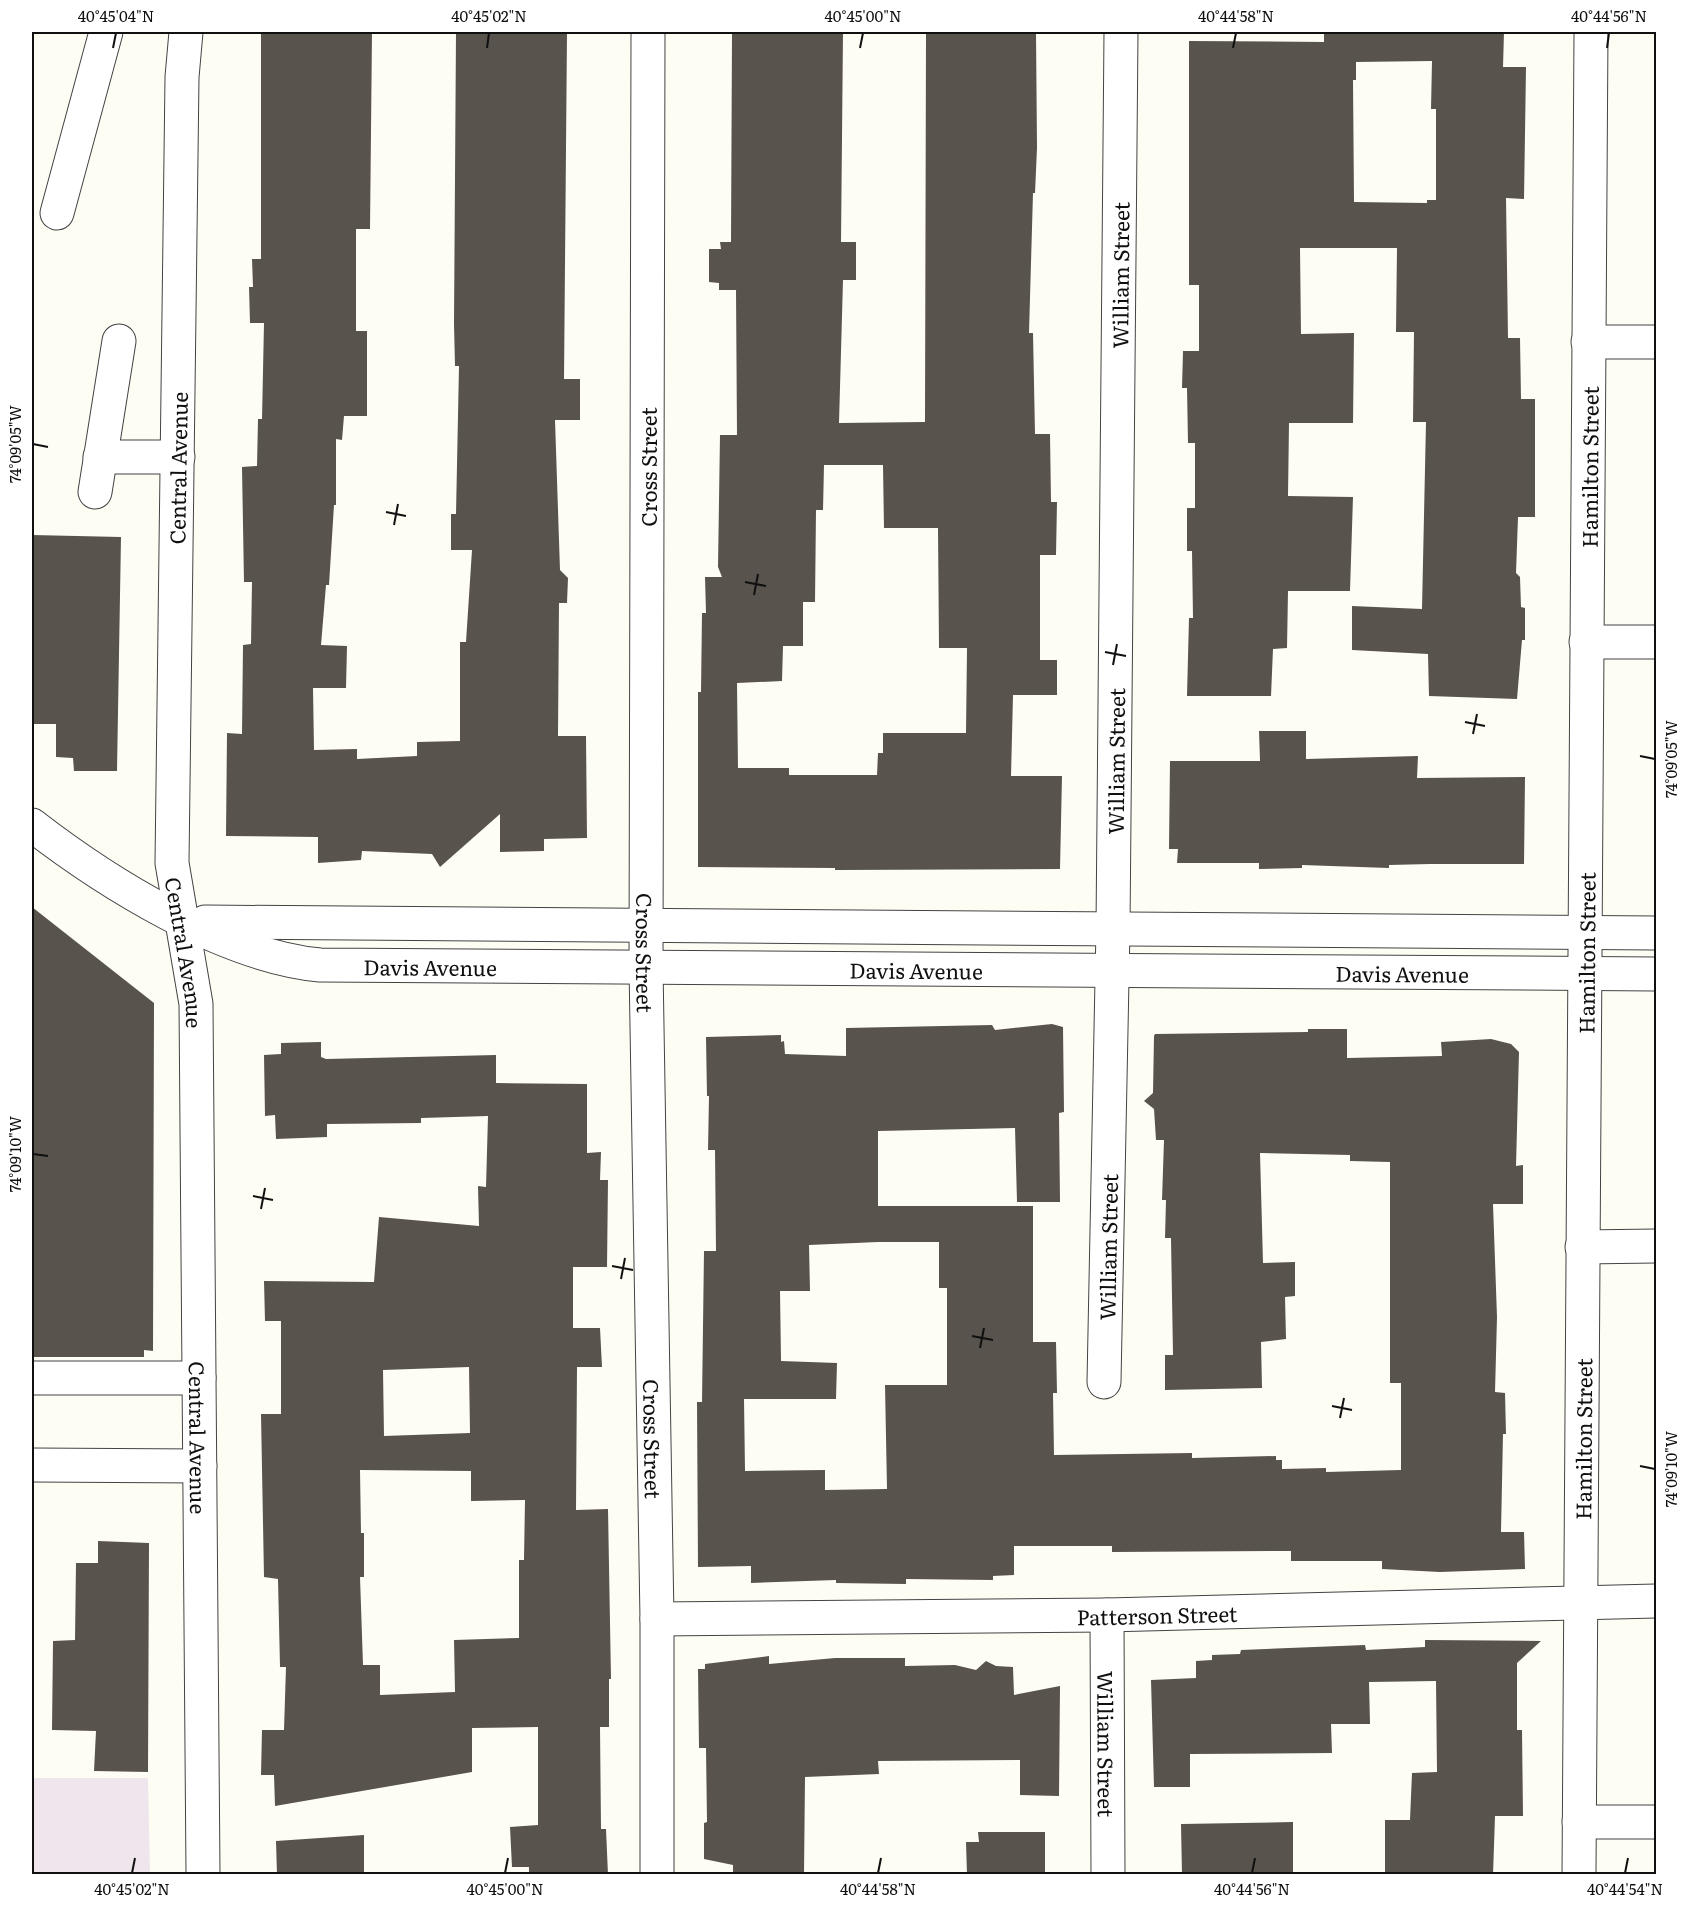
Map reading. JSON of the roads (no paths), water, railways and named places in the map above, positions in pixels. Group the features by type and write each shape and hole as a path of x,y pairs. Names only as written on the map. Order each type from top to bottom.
{"street":[{"path":"57,213 106,32"},
{"name":"Central Avenue","path":"186,32 182,77 172,864 196,1004 203,1875"},
{"name":"Cross Street","path":"648,32 646,967 657,1619 657,1875"},
{"name":"William Street","path":"1104,1382 1113,929 1120,32"},
{"name":"Hamilton Street","path":"1579,1875 1590,32"},
{"path":"95,492 119,342"},
{"path":"1588,342 1656,342"},
{"path":"100,458 178,457"},
{"path":"1587,642 1656,642"},
{"name":"Davis Avenue","path":"36,838 84,863 183,922 287,960 320,965 1656,974"},
{"name":"Davis Avenue","path":"183,922 1656,933"},
{"path":"1582,1247 1656,1246"},
{"path":"32,1378 199,1378"},
{"path":"32,1466 200,1466"},
{"name":"Patterson Street","path":"657,1619 1107,1615 1656,1601"},
{"name":"William Street","path":"1107,1615 1108,1875"},
{"path":"1579,1822 1656,1822"}]}
